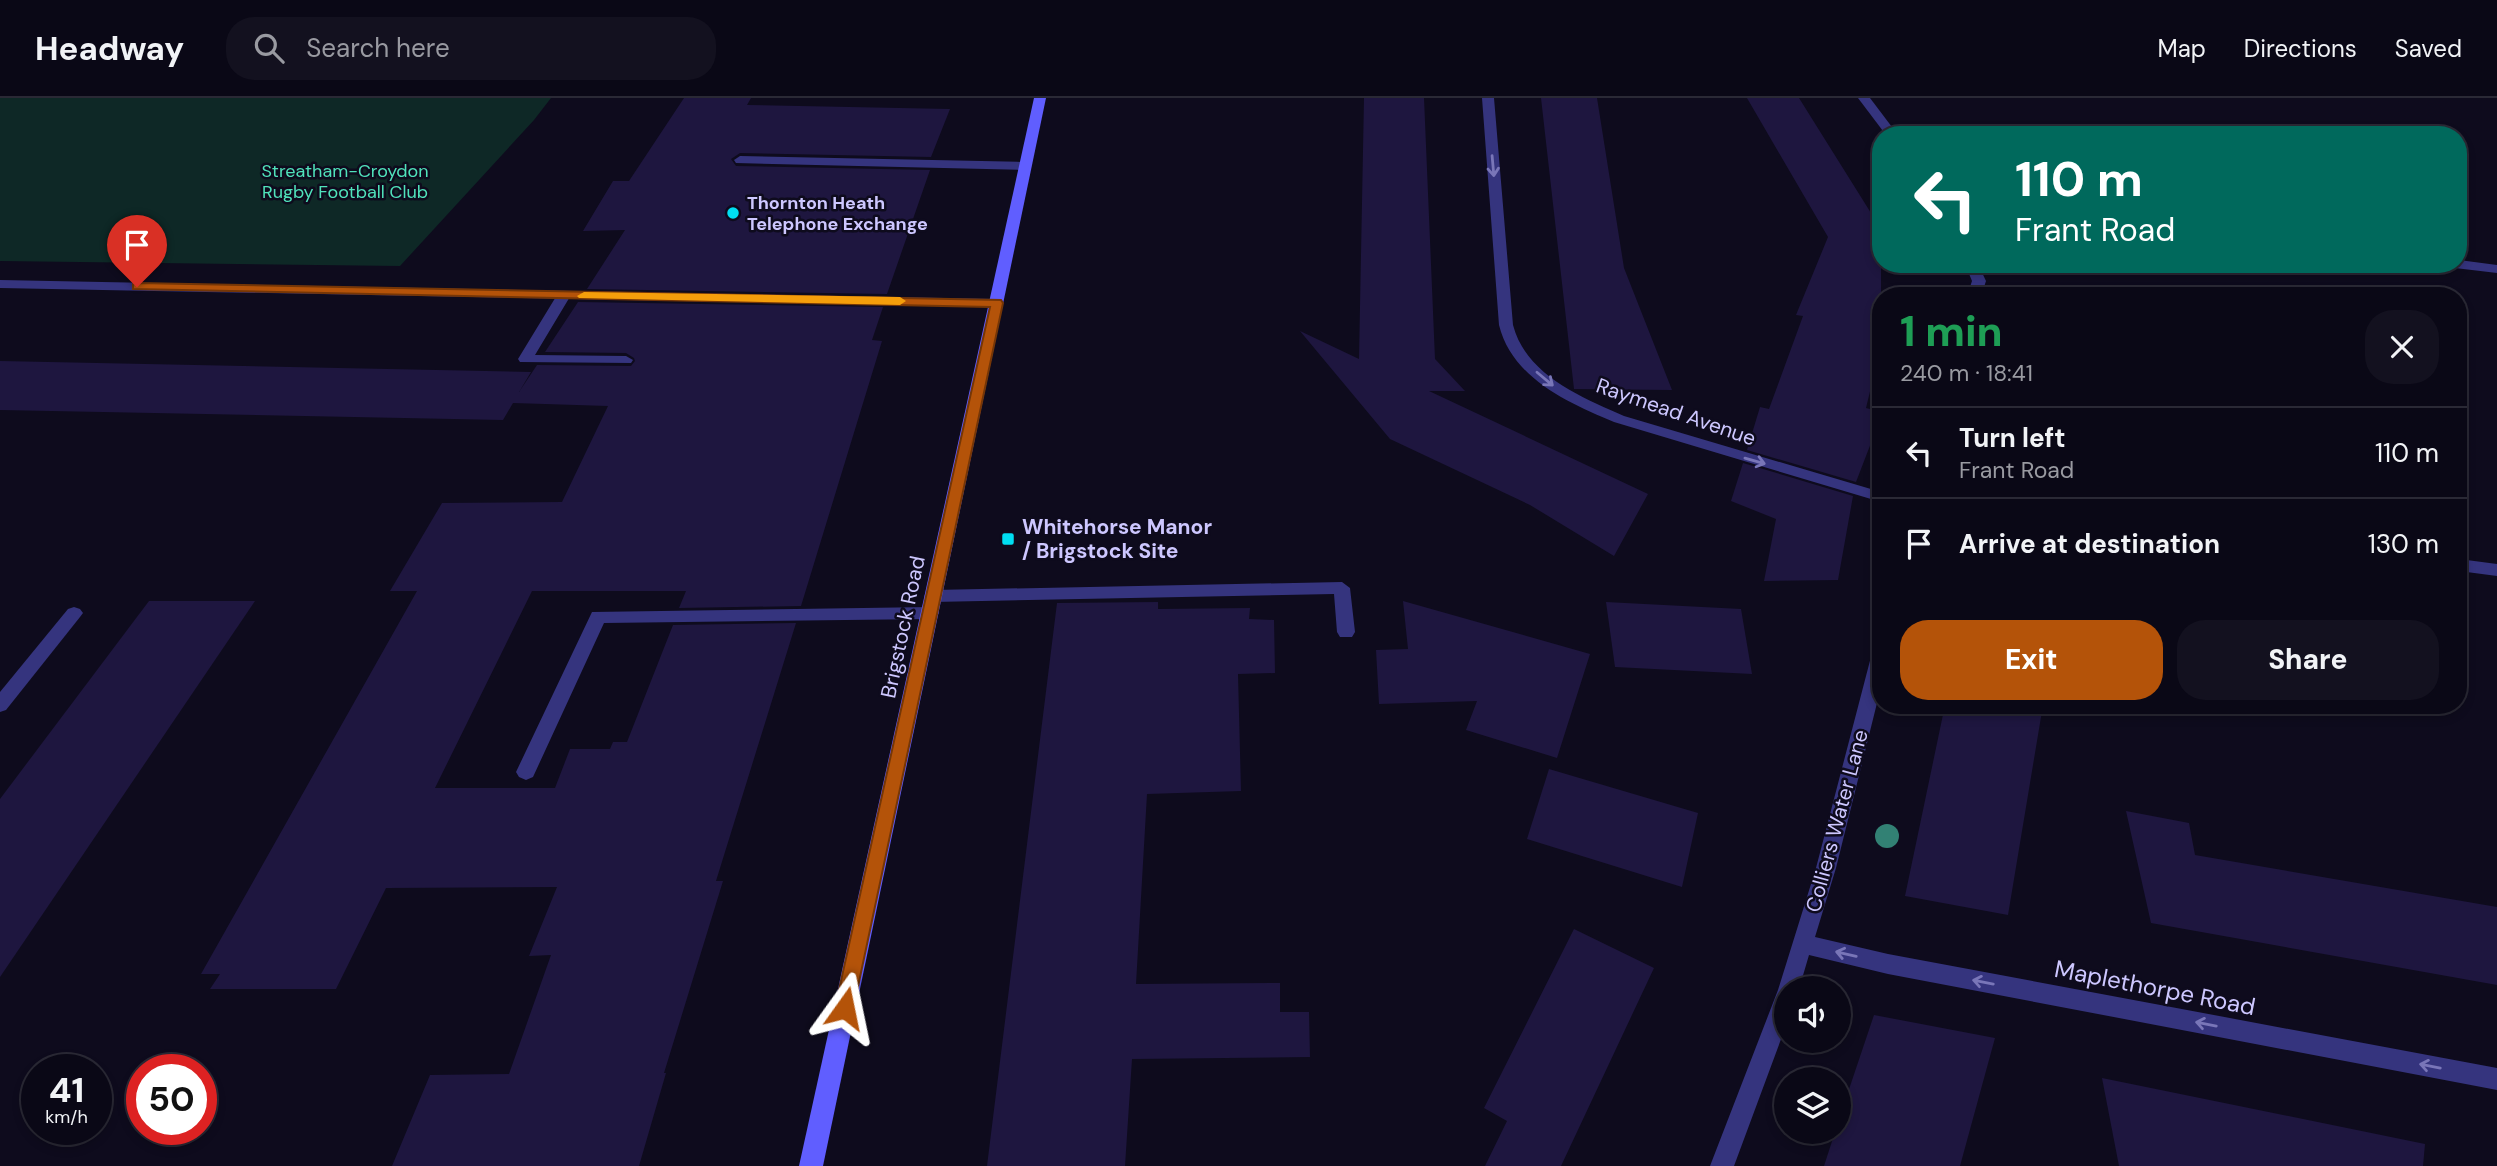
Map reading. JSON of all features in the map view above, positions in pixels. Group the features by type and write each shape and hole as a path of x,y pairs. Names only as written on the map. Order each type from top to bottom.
{"main road":[{"name":"Brigstock Road","path":"811,1166 1041,98"}],"street":[{"name":"Raymead Avenue","path":"1488,98 1506,325 1510,341 1530,365 1552,385 1619,419 1872,494"},
{"path":"1864,98 1885,126"},
{"path":"740,160 1025,166"},
{"path":"2467,265 2497,269"},
{"path":"0,284 997,303"},
{"path":"564,295 525,359 626,360"},
{"path":"2467,566 2497,570"},
{"path":"526,772 598,617 1342,589 1346,632"},
{"path":"0,705 74,613"},
{"name":"Colliers Water Lane","path":"1793,976 1872,687"},
{"name":"Maplethorpe Road","path":"1804,944 1901,966 2497,1079"},
{"name":"Colliers Water Lane","path":"1722,1166 1774,1028"}],"green space":[{"name":"Streatham-Croydon Rugby Football Club","path":"0,98 551,98 400,266 0,261"}],"building":[{"path":"684,98 751,98 747,105 950,109 931,157 740,153 731,159 736,166 930,170 887,294 587,289 625,230 583,231 613,181 629,181"},
{"path":"1364,98 1424,98 1435,359 1465,391 1429,391 1648,494 1614,556 1530,505 1390,439 1300,331 1359,359"},
{"path":"1541,98 1597,98 1624,268 1672,390 1574,389"},
{"path":"1747,98 1799,98 1872,215 1872,273 1881,273 1881,287 1872,287 1872,383 1866,408 1872,410 1872,440 1856,482 1747,450 1760,407 1769,409 1803,316 1796,315 1828,237"},
{"path":"578,302 883,307 872,340 882,341 801,606 679,608 686,591 532,591 435,788 555,788 570,749 610,749 613,742 627,742 673,625 796,623 716,881 723,881 664,1073 639,1166 392,1166 430,1075 509,1074 551,955 529,956 557,887 386,888 336,989 210,989 220,974 201,974 417,591 390,591 442,503 562,502 608,406 513,403 503,420 0,410 0,361 531,372 519,392 537,365 631,366 635,361 626,353 545,352"},
{"path":"1743,463 1853,496 1838,580 1764,581 1776,519 1731,501"},
{"path":"149,601 255,601 0,977 0,799"},
{"path":"1403,601 1590,654 1557,758 1466,730 1477,701 1379,704 1376,650 1408,649"},
{"path":"1158,602 1158,609 1250,608 1249,619 1274,620 1275,673 1238,674 1241,791 1147,794 1136,984 1280,983 1280,1012 1309,1012 1310,1057 1132,1059 1125,1166 987,1166 1057,603"},
{"path":"1606,602 1741,609 1752,674 1615,667"},
{"path":"1943,714 2042,714 2008,915 1905,896"},
{"path":"1549,769 1698,813 1682,887 1527,839"},
{"path":"2126,811 2189,823 2195,855 2497,907 2497,985 2151,923"},
{"path":"1574,929 1654,968 1561,1166 1485,1166 1507,1121 1484,1108"},
{"path":"1874,1015 1995,1038 1960,1166 1824,1166 1831,1144 1851,1144 1851,1083"},
{"path":"2102,1078 2425,1144 2423,1166 2119,1166"}],"slow traffic":[{"path":"584,296 900,301"}],"place":[{"name":"Thornton Heath Telephone Exchange","path":"733,213"},
{"name":"Whitehorse Manor / Brigstock Site","path":"1008,539"}],"route":[{"path":"137,287 997,303 845,1008"}]}
